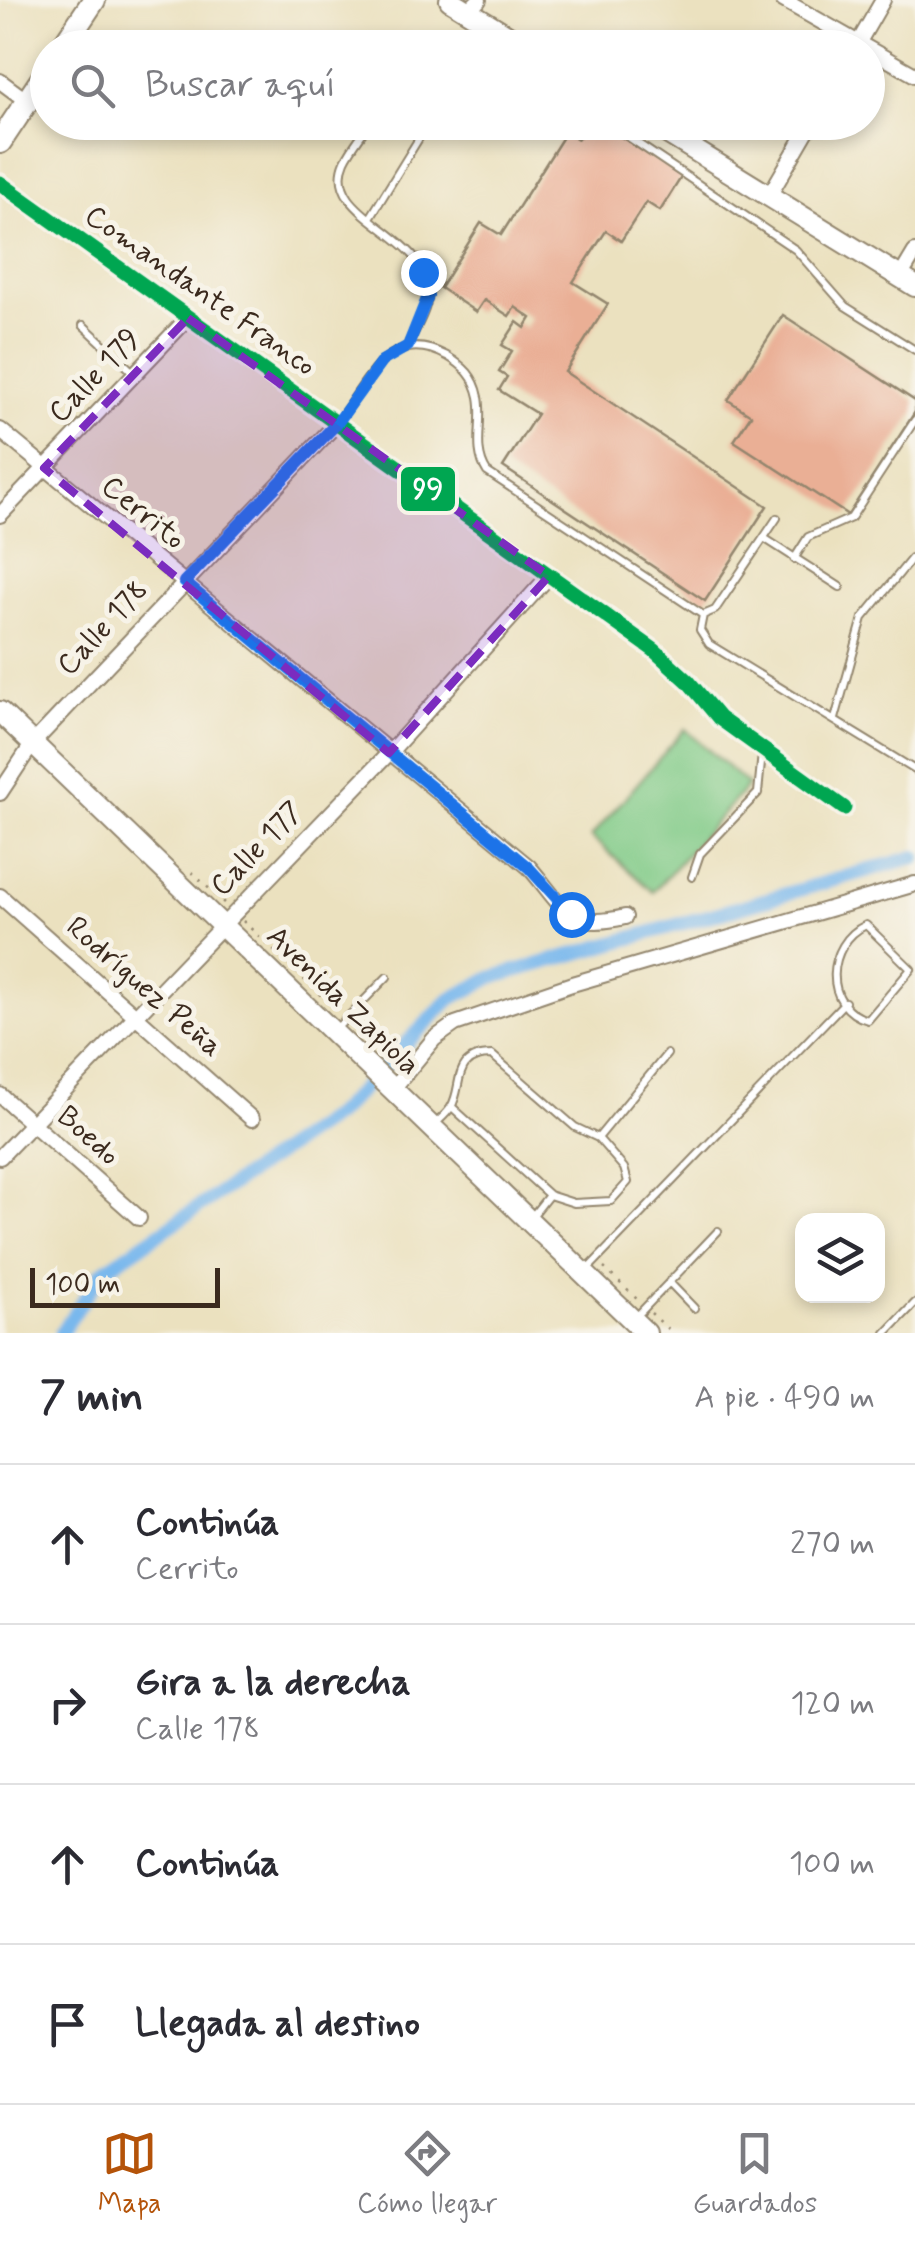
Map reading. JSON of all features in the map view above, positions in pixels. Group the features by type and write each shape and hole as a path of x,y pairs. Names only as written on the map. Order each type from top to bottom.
{"main road":[{"path":"74,30 94,0"},
{"path":"466,4 503,30"},
{"path":"0,142 30,97"},
{"path":"678,140 908,282"},
{"name":"Avenida Zapiola","path":"0,712 640,1329"}],"street":[{"path":"866,30 883,0"},
{"path":"791,2 835,30"},
{"path":"885,59 915,75"},
{"path":"0,81 27,101"},
{"path":"768,196 801,140"},
{"name":"Comandante Franco","path":"0,182 654,650 688,681 719,718 844,808"},
{"path":"908,282 915,252"},
{"name":"Calle 179","path":"0,516 188,318"},
{"name":"Calle 178","path":"0,793 33,743 338,422"},
{"name":"Cerrito","path":"0,430 529,868 578,920 590,924 625,916"},
{"name":"Calle 177","path":"0,1157 389,753 549,576"},
{"path":"388,1086 454,1024 608,974 915,884"},
{"name":"Rodríguez Peña","path":"0,896 252,1119"},
{"name":"Boedo","path":"0,1095 139,1218"}],"lane":[{"path":"358,140 344,162 342,182 349,202 404,245 428,283 425,308 408,346"},
{"path":"370,218 418,140"},
{"path":"633,140 796,250 845,306 915,350"},
{"path":"83,324 135,374"},
{"path":"338,422 382,361 408,346 427,346 455,361 474,379 480,406 479,456 487,472 703,615"},
{"path":"794,559 808,537 851,518 915,420"},
{"path":"703,615 715,610 778,518"},
{"path":"764,538 840,587"},
{"path":"835,719 862,618 912,558"},
{"path":"703,615 700,630 709,644 915,770"},
{"path":"692,877 700,854 758,793 763,747"},
{"path":"872,927 909,962 910,973 868,1020 845,1002 835,990 832,970 856,930 872,927"},
{"path":"332,1033 387,977"},
{"path":"584,1273 845,1002"},
{"path":"598,1138 667,1054"},
{"path":"431,1128 452,1107 459,1072 475,1058 492,1055 575,1127 598,1138 628,1176 621,1193 611,1201 589,1204 548,1195 452,1107"},
{"path":"529,1220 548,1195"},
{"path":"640,1329 669,1282 718,1231"},
{"path":"669,1282 694,1308"},
{"path":"886,1333 915,1303"}],"highlighted area":[{"path":"188,318 549,576 389,753 44,468"}],"green space":[{"path":"685,729 748,785 653,892 591,837"}],"building":[{"path":"561,140 626,140 682,176 660,211 646,202 621,241 606,231 573,282 608,304 565,372 767,506 705,601 503,467 537,414 499,390 507,377 499,372 512,351 502,345 517,322 525,328 531,318 515,307 509,316 484,300 476,312 440,288 481,223 501,235"},
{"path":"783,315 915,401 915,412 848,515 734,441 751,415 728,400"}],"waterway":[{"path":"61,1333 102,1272 337,1114 449,1000 491,978 915,857"}],"transit line":[{"name":"99","path":"0,183 654,650 688,681 719,718 844,808"}],"route":[{"path":"423,272 428,296 408,346 376,367 338,422 184,582 529,868 571,914"}]}
